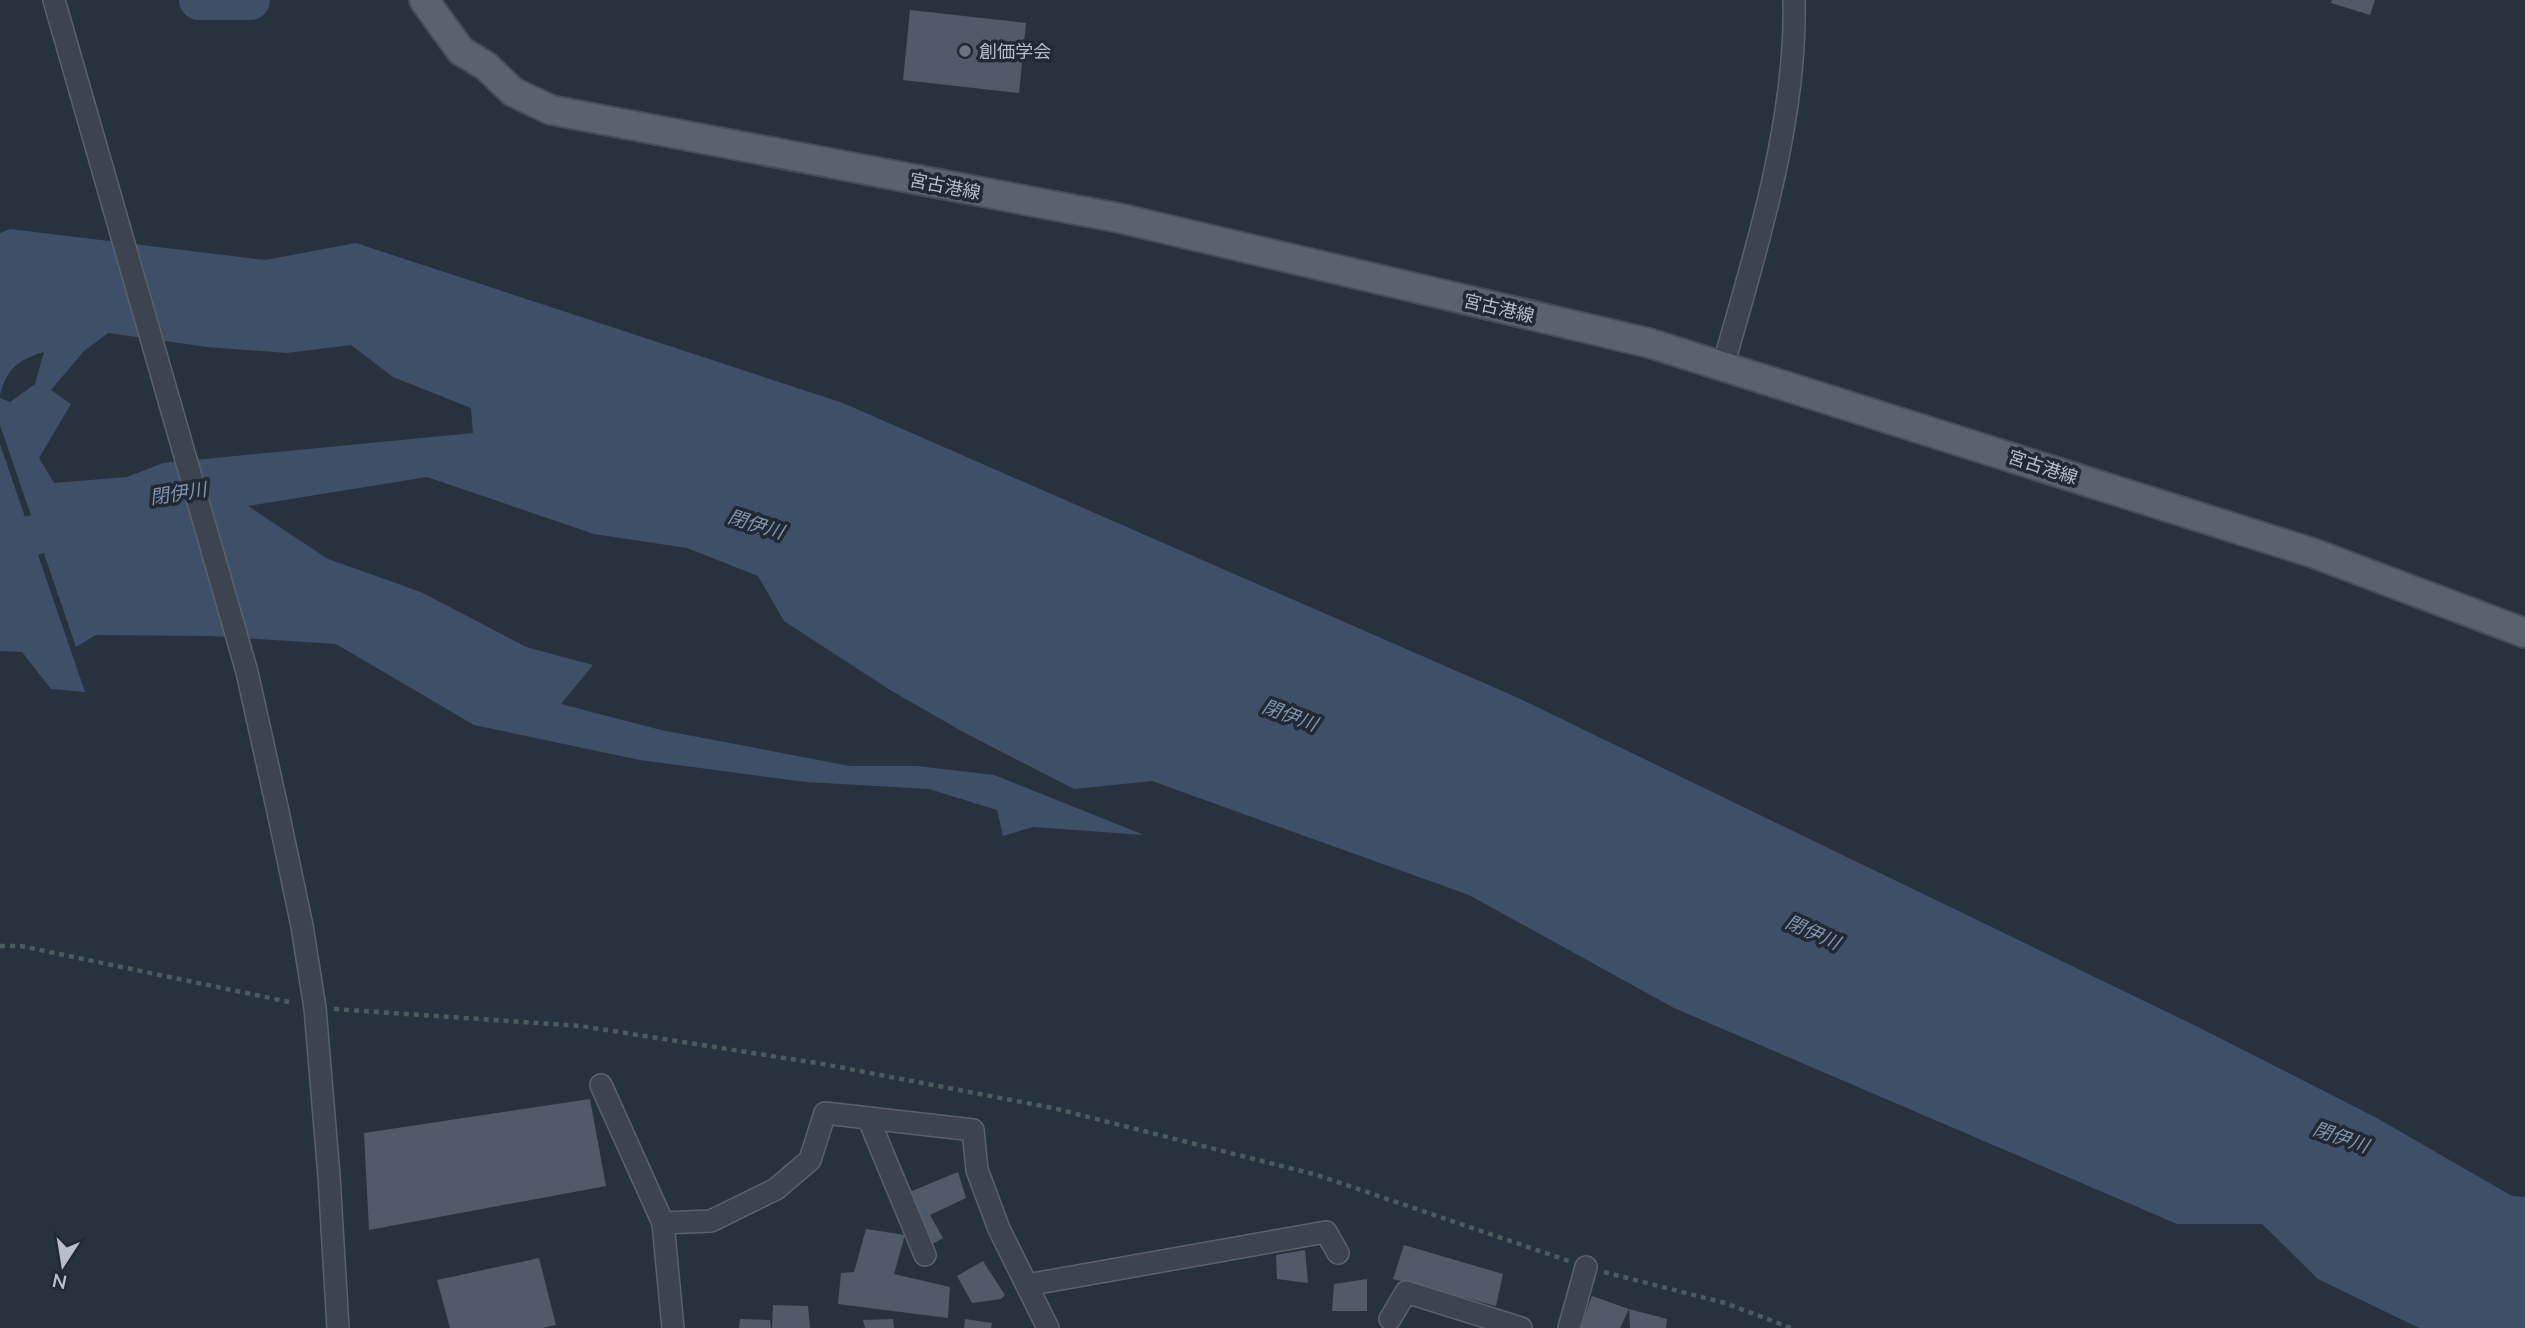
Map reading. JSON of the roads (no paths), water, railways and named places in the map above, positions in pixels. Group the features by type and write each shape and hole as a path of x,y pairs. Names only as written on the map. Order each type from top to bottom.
{"main road":[{"name":"宮古港線","path":"424,0 461,51 486,66 513,92 551,110 1119,218 1649,343 2313,553 2525,633"}],"street":[{"path":"54,0 247,672 277,807 315,1008 338,1328"},
{"path":"1723,366 1762,230 1778,150 1788,96 1794,0"},
{"path":"601,1085 663,1223 673,1328"},
{"path":"663,1223 711,1221 776,1189 810,1160 825,1113 973,1130 977,1170 999,1229 1048,1328"},
{"path":"869,1119 925,1255"},
{"path":"1027,1285 1326,1232 1338,1253"},
{"path":"1569,1328 1586,1267"},
{"path":"1390,1319 1406,1292 1521,1328"}],"water":[{"path":"10,229 265,260 356,243 843,403 1516,697 2196,1026 2375,1117 2512,1196 2525,1197 2525,1328 2419,1328 2318,1279 2262,1224 2177,1224 1674,1008 1469,895 1152,781 1074,789 965,733 890,690 784,621 758,576 687,548 594,534 427,477 248,506 328,559 421,592 526,647 593,665 561,704 661,730 850,766 917,766 994,775 1144,835 1033,827 1003,836 997,810 929,789 806,782 640,760 474,725 336,644 210,636 96,635 76,647 0,425 0,398 10,402 35,384 44,352 15,366 6,378 0,395 0,233","holes":["108,333 207,347 287,353 351,345 393,377 471,408 473,433 163,463 127,477 54,483 39,458 71,404 51,390 84,351"]},
{"path":"0,444 85,692 51,689 22,652 0,651"}],"waterway":[{"path":"199,0 250,0"},
{"name":"閉伊川","path":"0,544 45,532 88,515"}],"place":[{"name":"創価学会","path":"965,51"}]}
